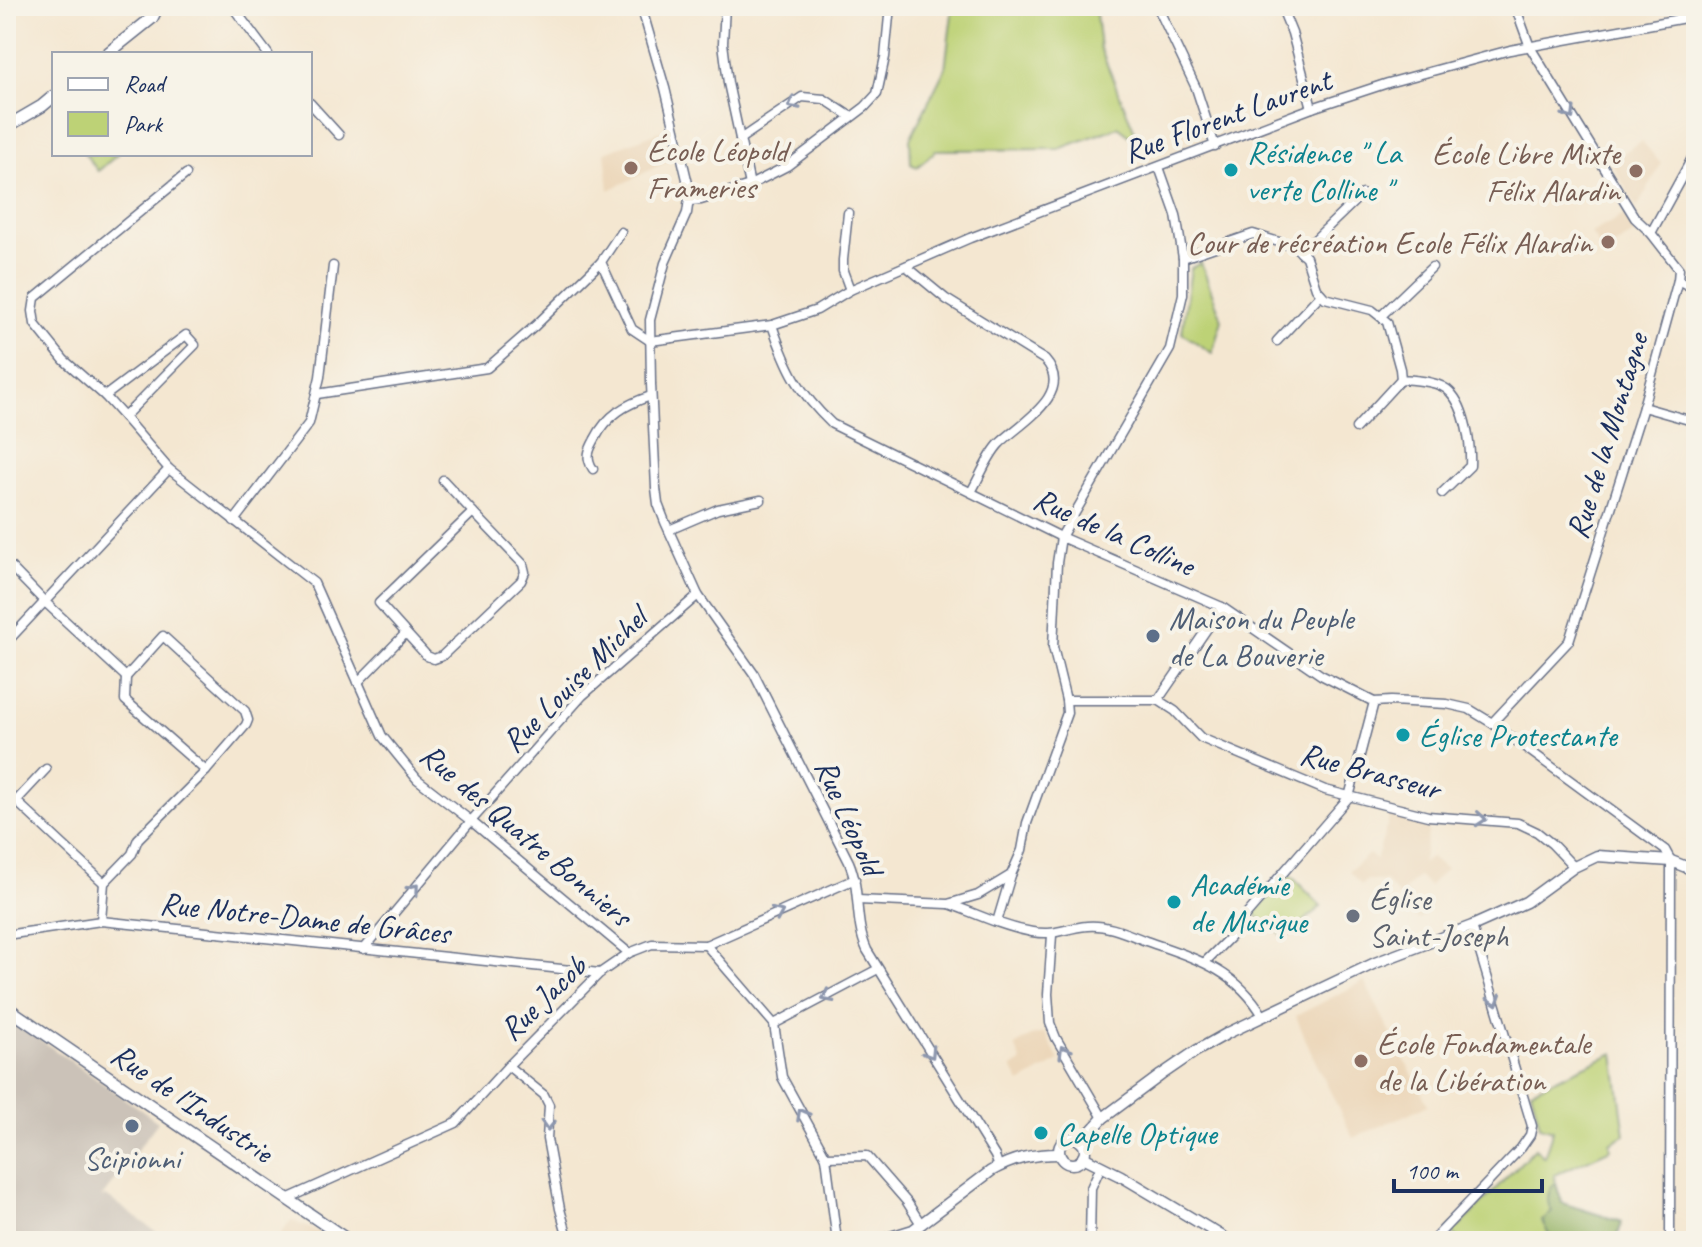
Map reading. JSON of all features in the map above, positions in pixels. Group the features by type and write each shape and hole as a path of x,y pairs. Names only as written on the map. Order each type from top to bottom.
{"main road":[{"path":"110,52 152,18 158,6"},
{"path":"6,127 52,98"},
{"name":"Rue de l'Industrie","path":"6,1007 349,1241"}],"street":[{"path":"232,6 266,52"},
{"path":"641,6 665,88 689,185 690,201 750,185 787,166 865,107 877,94 885,57 890,6"},
{"path":"725,6 723,43 728,83 750,185"},
{"path":"1157,6 1196,88 1215,146"},
{"path":"1281,6 1292,33 1312,108"},
{"path":"1515,6 1530,47 1635,218 1679,269 1678,280 1696,290"},
{"path":"1683,6 1696,15"},
{"name":"Rue Florent Laurent","path":"650,341 772,325 817,310 850,290 947,248 1312,108 1388,83 1510,50 1696,15"},
{"path":"740,139 802,97 824,99 850,116"},
{"path":"312,105 339,135"},
{"path":"1651,233 1696,151"},
{"path":"997,922 1022,850 1027,823 1067,713 1053,647 1061,537 1170,349 1183,294 1183,258 1176,215 1159,167"},
{"name":"Rue des Quatre Bonniers","path":"186,174 35,298 35,324 64,360 105,396 169,469 314,583 382,736 417,779 629,953"},
{"path":"1301,253 1362,194"},
{"name":"Rue Léopold","path":"690,201 666,260 650,322 656,491 660,510 698,595 760,685 849,862 855,879 862,938 999,1167"},
{"path":"848,213 843,271 850,290"},
{"path":"317,394 487,368 601,262 621,232"},
{"path":"1183,258 1253,234 1295,247 1306,257 1316,288 1325,298 1372,310 1381,316 1387,322 1401,379 1356,428"},
{"path":"601,262 632,329 650,341"},
{"path":"234,521 309,423 317,394 333,266"},
{"path":"906,266 946,299 1045,360 1053,372 1055,379 1045,402 1030,419 998,445 971,492"},
{"path":"1381,316 1432,267"},
{"name":"Rue de la Montagne","path":"1492,723 1569,641 1643,407 1678,280"},
{"path":"1277,341 1321,294"},
{"name":"Rue de la Colline","path":"772,325 785,363 799,388 832,424 1061,537 1222,607 1321,675 1374,702 1447,704 1469,709 1665,850 1671,861"},
{"path":"105,396 186,335 195,345 124,417"},
{"path":"1401,379 1438,385 1450,392 1461,412 1471,448 1470,466 1442,493"},
{"path":"593,469 588,452 602,426 621,409 651,396"},
{"path":"1643,407 1696,422"},
{"path":"6,643 169,469"},
{"path":"443,480 523,564 525,572 521,581 442,656 434,659 427,656 379,603 473,512"},
{"path":"669,530 718,509 761,500"},
{"path":"6,562 126,677"},
{"name":"Rue Louise Michel","path":"364,949 471,821 582,696 698,595"},
{"path":"1066,700 1158,700 1222,607"},
{"path":"358,682 406,633"},
{"path":"101,921 104,883 132,854 138,839 206,771 248,720 245,711 163,636 126,677 125,700 206,771"},
{"name":"Rue Brasseur","path":"1158,700 1175,711 1201,738 1325,790 1428,816 1518,823 1537,832 1574,867"},
{"path":"1205,962 1349,797 1374,702"},
{"path":"46,769 16,801 104,883"},
{"path":"1081,1142 1103,1118 1196,1051 1401,952 1526,902 1574,867 1597,856 1671,861 1696,871"},
{"path":"1670,1241 1671,861"},
{"path":"948,904 978,895 1011,875"},
{"name":"Rue Jacob","path":"287,1199 456,1123 600,973 629,953 652,944 706,945 855,879"},
{"path":"858,900 948,904 1029,932 1052,935 1088,926 1118,930 1205,962 1254,1000 1263,1016"},
{"name":"Rue Notre-Dame de Grâces","path":"6,935 101,921 600,973"},
{"path":"1432,1241 1521,1148 1532,1126 1472,926"},
{"path":"1052,935 1048,994 1050,1023 1103,1118"},
{"path":"706,945 774,1024 782,1077 826,1157 837,1241"},
{"path":"774,1024 878,969"},
{"path":"508,1066 544,1095 549,1105 547,1139 569,1241"},
{"path":"1075,1138 1081,1142 1085,1150 1079,1161 1070,1164 1062,1160 1060,1145 1066,1139 1075,1138"},
{"path":"879,1241 912,1231 999,1167 1027,1156 1059,1154"},
{"path":"826,1157 867,1156 907,1202 921,1224"},
{"path":"1083,1157 1132,1182 1230,1241"},
{"path":"1090,1241 1091,1188 1101,1166"}],"shaded area":[{"name":"École Léopold Frameries","path":"669,128 675,158 609,190 605,152"},
{"name":"École Libre Mixte Félix Alardin","path":"1642,141 1661,164 1637,208 1610,161"},
{"name":"Cour de récréation Ecole Félix Alardin","path":"1624,215 1639,231 1603,252 1591,233"},
{"path":"1391,813 1430,823 1422,864 1431,857 1446,869 1429,886 1419,876 1404,890 1424,916 1418,920 1386,881 1367,880 1361,885 1349,871 1369,854 1376,860"},
{"name":"École Fondamentale de la Libération","path":"1364,981 1428,1105 1353,1138 1296,1016"},
{"path":"6,1016 158,1122 101,1198 106,1196 169,1241 6,1241"},
{"path":"1045,1033 1059,1061 1020,1083 1012,1067 1022,1062 1015,1046 1031,1036"},
{"path":"291,1220 318,1232 331,1241 277,1241"}],"green space":[{"path":"953,6 1095,6 1100,48 1140,144 1118,127 1059,149 937,150 917,167 911,164 910,139 945,69"},
{"path":"87,156 116,156 98,171"},
{"path":"1201,263 1222,320 1212,353 1182,333 1191,268"},
{"path":"1289,874 1321,906 1286,938 1254,914"},
{"path":"1614,1053 1625,1135 1610,1143 1611,1149 1554,1175 1561,1203 1622,1222 1616,1241 1459,1241 1448,1231 1453,1225 1459,1227 1535,1148 1544,1157 1553,1130 1540,1126 1531,1090"},
{"path":"1554,1184 1562,1203 1622,1222 1616,1241 1544,1241 1549,1235 1542,1221 1552,1211 1548,1198"}],"place":[{"name":"École Léopold Frameries","path":"631,168"},
{"name":"Résidence \" La verte Colline \"","path":"1231,170"},
{"name":"École Libre Mixte Félix Alardin","path":"1636,171"},
{"name":"Cour de récréation Ecole Félix Alardin","path":"1608,242"},
{"name":"Maison du Peuple de La Bouverie","path":"1153,636"},
{"name":"Église Protestante","path":"1403,735"},
{"name":"Académie de Musique","path":"1174,902"},
{"name":"Église Saint-Joseph","path":"1353,916"},
{"name":"École Fondamentale de la Libération","path":"1361,1061"},
{"name":"Scipionni","path":"132,1126"},
{"name":"Capelle Optique","path":"1041,1133"}]}
